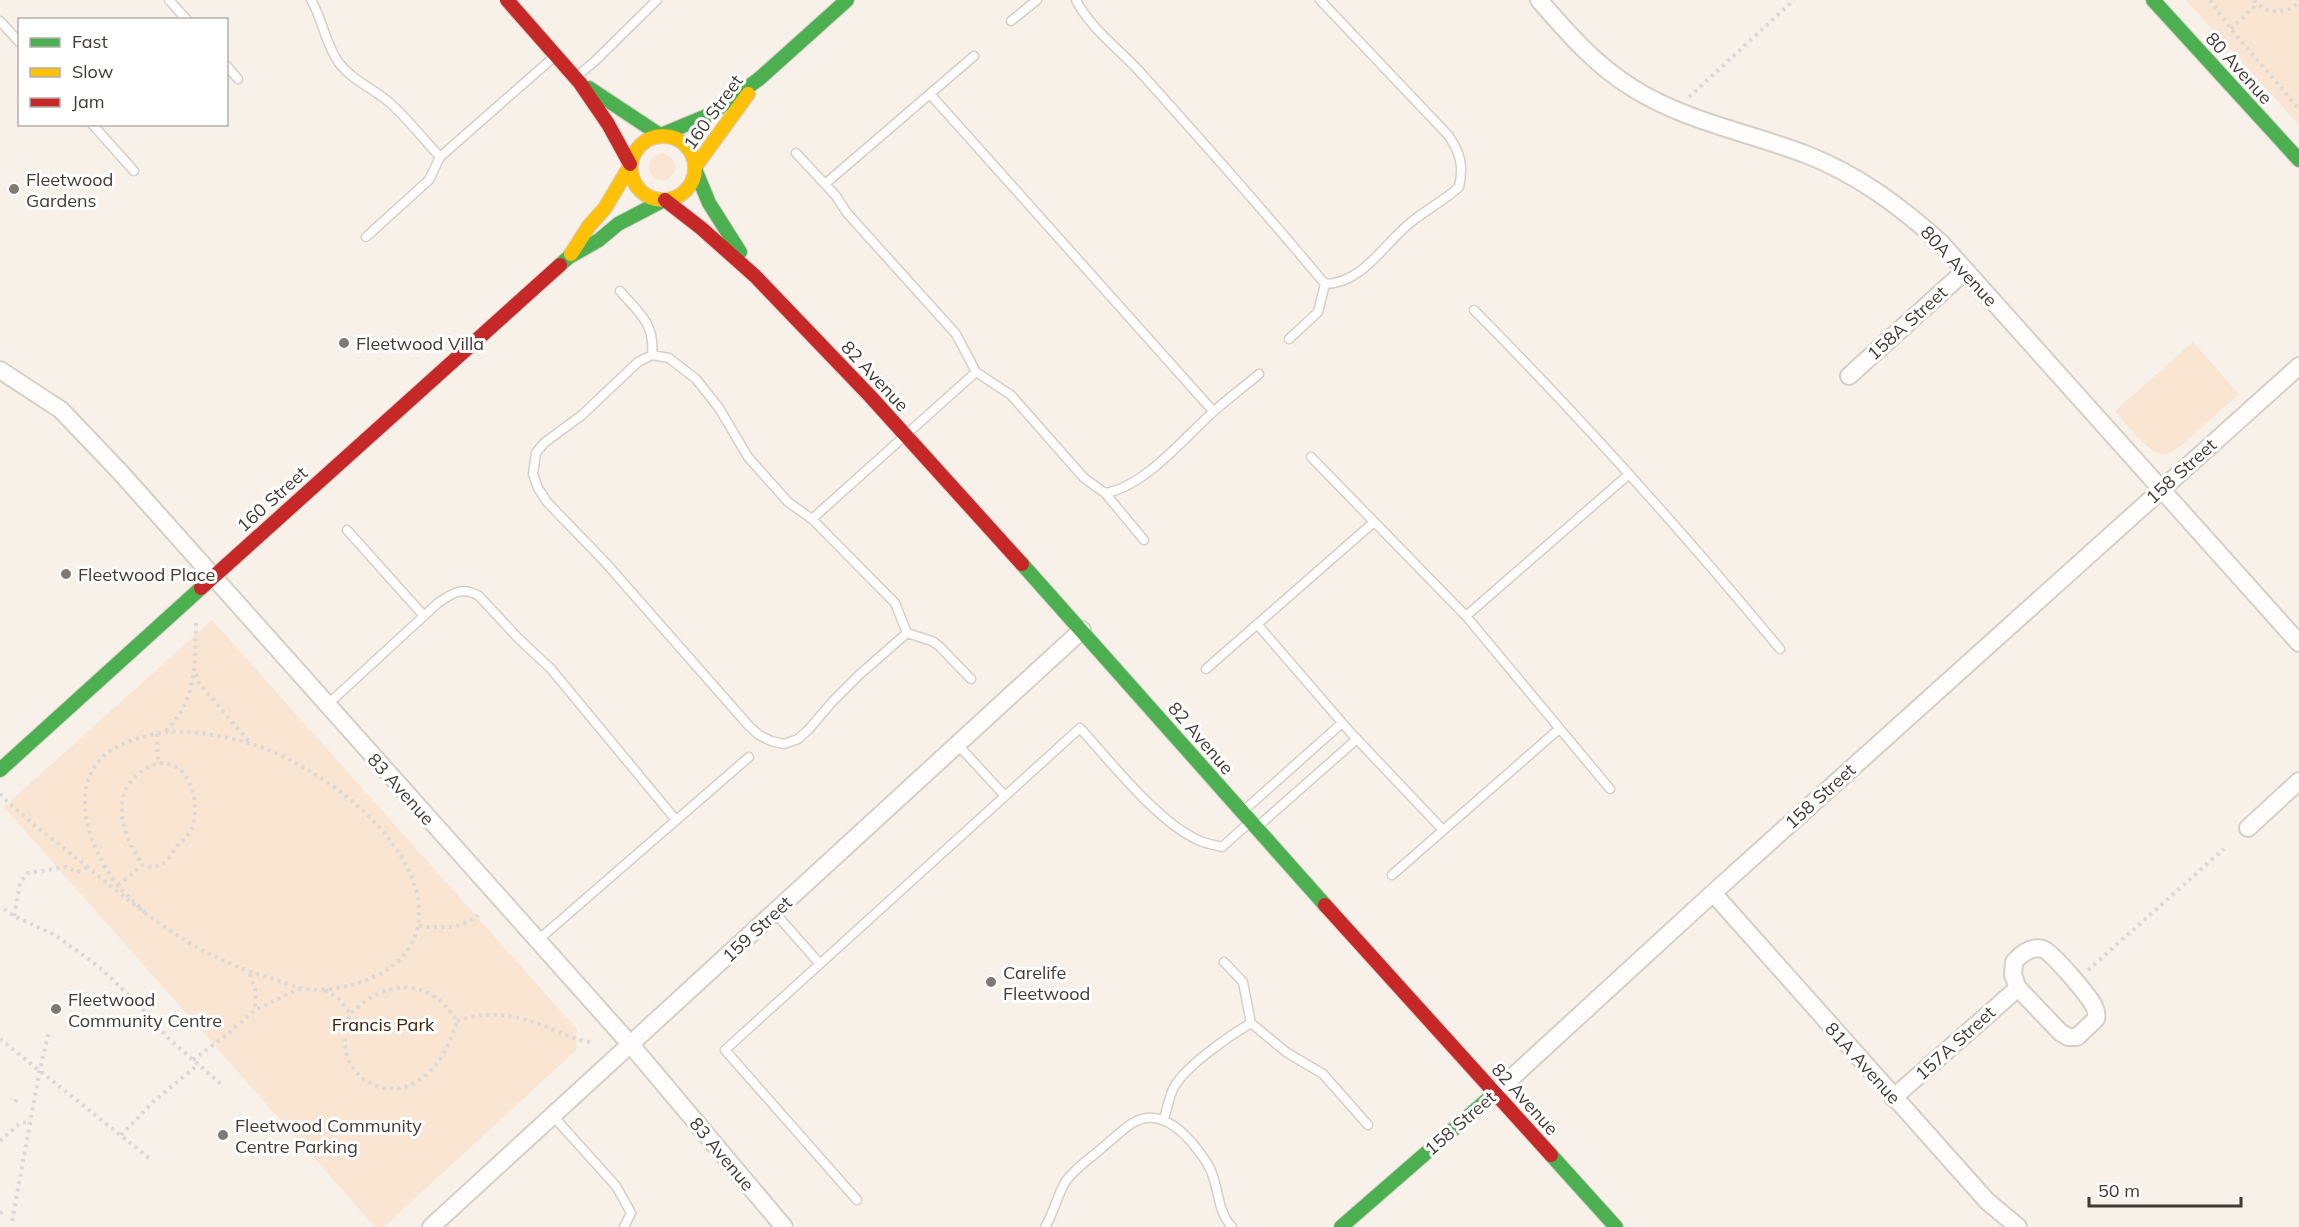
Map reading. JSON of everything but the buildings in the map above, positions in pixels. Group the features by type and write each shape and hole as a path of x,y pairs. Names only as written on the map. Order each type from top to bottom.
{"street":[{"path":"507,0 578,80 608,124 630,165 636,186 644,194 665,200 683,194 690,186 695,168 693,157 681,141 672,136 660,135 643,141 637,148 630,165"},
{"name":"160 Street","path":"660,135 709,115 759,79 847,0"},
{"name":"80A Avenue","path":"1539,0 1588,54 1631,88 1678,111 1805,154 1855,177 1885,195 1914,218 1941,243 2299,643"},
{"name":"80 Avenue","path":"2153,0 2299,160"},
{"name":"160 Street","path":"695,168 759,79"},
{"path":"578,80 660,135"},
{"name":"160 Street","path":"569,257 589,226 605,208 630,165"},
{"name":"82 Avenue","path":"695,168 709,203 755,276"},
{"name":"160 Street","path":"0,770 569,257 599,240 618,224 665,200"},
{"name":"82 Avenue","path":"665,200 701,228 755,276 905,435 1616,1227"},
{"name":"158A Street","path":"1849,376 1965,271"},
{"name":"158 Street","path":"1341,1227 1495,1093 1713,893 2299,366"},
{"name":"83 Avenue","path":"0,370 61,410 72,420 631,1045 784,1227"},
{"name":"159 Street","path":"431,1227 1082,630"},
{"path":"2248,828 2299,781"},
{"name":"81A Avenue","path":"1713,893 1987,1201 2018,1227"},
{"path":"2041,948 2069,974 2096,1008 2096,1019 2077,1037 2068,1037 2060,1032 2018,988 2013,975 2014,962 2027,951 2041,948"},
{"name":"157A Street","path":"1893,1098 2018,988"}],"lane":[{"path":"170,0 185,18"},
{"path":"311,0 329,45 339,62 352,77 393,105 440,157"},
{"path":"578,80 657,0"},
{"path":"1011,21 1036,0"},
{"path":"1076,0 1090,20 1140,71 1261,207 1325,284"},
{"path":"1320,0 1448,135 1456,146 1461,159 1462,171 1459,187 1410,223 1366,266 1338,283 1325,284"},
{"path":"0,21 18,41"},
{"path":"366,237 429,180 440,157 556,54"},
{"path":"825,184 974,56"},
{"path":"228,67 238,79"},
{"path":"930,94 1213,411"},
{"path":"94,126 134,171"},
{"path":"796,153 956,334 976,372 1011,395 1084,478 1105,493 1144,540"},
{"path":"1289,339 1318,312 1325,284"},
{"path":"620,291 647,322 653,338 652,355"},
{"path":"1474,310 1554,390 1706,560 1780,649"},
{"path":"652,355 669,358 696,379 719,408 748,457 788,502 812,519 895,603 907,633 859,675 798,739 784,744 771,741 749,726 620,579 547,502 532,474 536,453 544,443 582,415 638,362 652,355"},
{"path":"812,519 976,372"},
{"path":"1105,493 1130,486 1164,458 1213,411 1259,374"},
{"path":"1311,457 1466,616 1610,789"},
{"path":"1466,616 1628,475"},
{"path":"1206,669 1374,522"},
{"path":"347,530 424,616"},
{"path":"327,705 424,616 453,593 464,590 479,596 551,669 676,820"},
{"path":"1257,624 1342,723 1443,830"},
{"path":"907,633 932,641 939,646 971,679"},
{"path":"856,1200 725,1050 1080,728 1147,801 1168,820 1200,840 1222,847 1342,723"},
{"path":"1392,875 1559,729"},
{"path":"1249,820 1357,739"},
{"path":"958,745 1005,796"},
{"path":"537,941 749,757"},
{"path":"775,913 820,964"},
{"path":"1224,962 1243,982 1251,1023 1286,1052 1323,1074 1368,1125"},
{"path":"1164,1119 1174,1088 1182,1077 1227,1038 1251,1023"},
{"path":"553,1116 616,1186 631,1213 624,1227"},
{"path":"1045,1227 1062,1190 1073,1173 1131,1124 1145,1118 1164,1119 1178,1128 1209,1166 1219,1205 1232,1227"}],"path":[{"path":"1687,99 1794,0"},
{"path":"2210,0 2299,109"},
{"path":"2231,28 2255,2 2266,10 2276,12 2286,11 2299,2"},
{"path":"166,732 185,704 195,672 196,618"},
{"path":"195,672 199,683 250,744"},
{"path":"0,794 147,914 200,951 250,974 301,988 325,989 362,981 395,965 409,950 419,926 419,905 411,877 395,849 374,823 346,797 316,775 250,744 202,735 166,732 126,743 104,755 94,767 87,784 85,813 96,851 118,885 147,914"},
{"path":"157,734 158,763"},
{"path":"158,763 175,766 187,772 193,794 191,830 172,856 162,865 153,867 143,865 127,836 121,798 135,775 158,763"},
{"path":"2084,974 2224,849"},
{"path":"118,885 143,865"},
{"path":"14,916 20,883 28,873 66,867 77,872 88,867"},
{"path":"4,909 56,935 98,966 135,1001 170,1040 222,1085"},
{"path":"419,926 454,927 471,921 478,915"},
{"path":"250,974 255,990 255,1010"},
{"path":"408,987 432,995 457,1021 451,1040 434,1067 420,1081 407,1087 383,1089 366,1081 349,1061 345,1036 350,1014 373,995 390,988 408,987"},
{"path":"193,1060 255,1010 301,988"},
{"path":"325,989 339,999 350,1014"},
{"path":"457,1021 484,1014 504,1015 538,1023 591,1042"},
{"path":"12,1221 49,1032"},
{"path":"0,1039 149,1158"},
{"path":"121,1136 154,1101 198,1064"},
{"path":"15,1102 19,1096"},
{"path":"0,1141 20,1123 31,1122"}],"green space":[{"path":"2186,0 2299,0 2299,125"},
{"path":"662,154 672,157 675,167 672,177 662,180 652,177 649,167 652,157"},
{"path":"2193,342 2239,394 2182,445 2172,452 2158,453 2145,444 2115,411"},
{"name":"Francis Park","path":"212,620 577,1029 576,1050 384,1227 375,1227 4,807"}],"traffic: fast":[{"path":"661,135 709,115 759,79 847,0"},
{"path":"2153,0 2299,160"},
{"path":"589,88 660,135"},
{"path":"695,169 709,203 740,252"},
{"path":"560,265 569,257 599,240 618,224 664,200"},
{"path":"1022,564 1325,905"},
{"path":"0,770 201,588"},
{"path":"1341,1227 1495,1093"},
{"path":"1551,1155 1616,1227"}],"traffic: slow":[{"path":"695,167 748,94"},
{"path":"657,136 669,136 686,145 693,156 695,168 693,180 686,191 669,200 657,200 645,195 636,186 631,174 631,162 636,150 645,141 657,136"},
{"path":"571,254 589,226 605,208 630,166"}],"traffic: jam":[{"path":"507,0 580,83 608,124 630,164"},
{"path":"665,200 701,228 755,276 870,396 1022,564"},
{"path":"201,588 560,265"},
{"path":"1325,905 1551,1155"}],"place":[{"name":"Fleetwood Gardens","path":"14,189"},
{"name":"Fleetwood Villa","path":"344,343"},
{"name":"Fleetwood Place","path":"66,574"},
{"name":"Carelife Fleetwood","path":"991,982"},
{"name":"Fleetwood Community Centre","path":"56,1009"},
{"name":"Fleetwood Community Centre Parking","path":"223,1135"}]}
